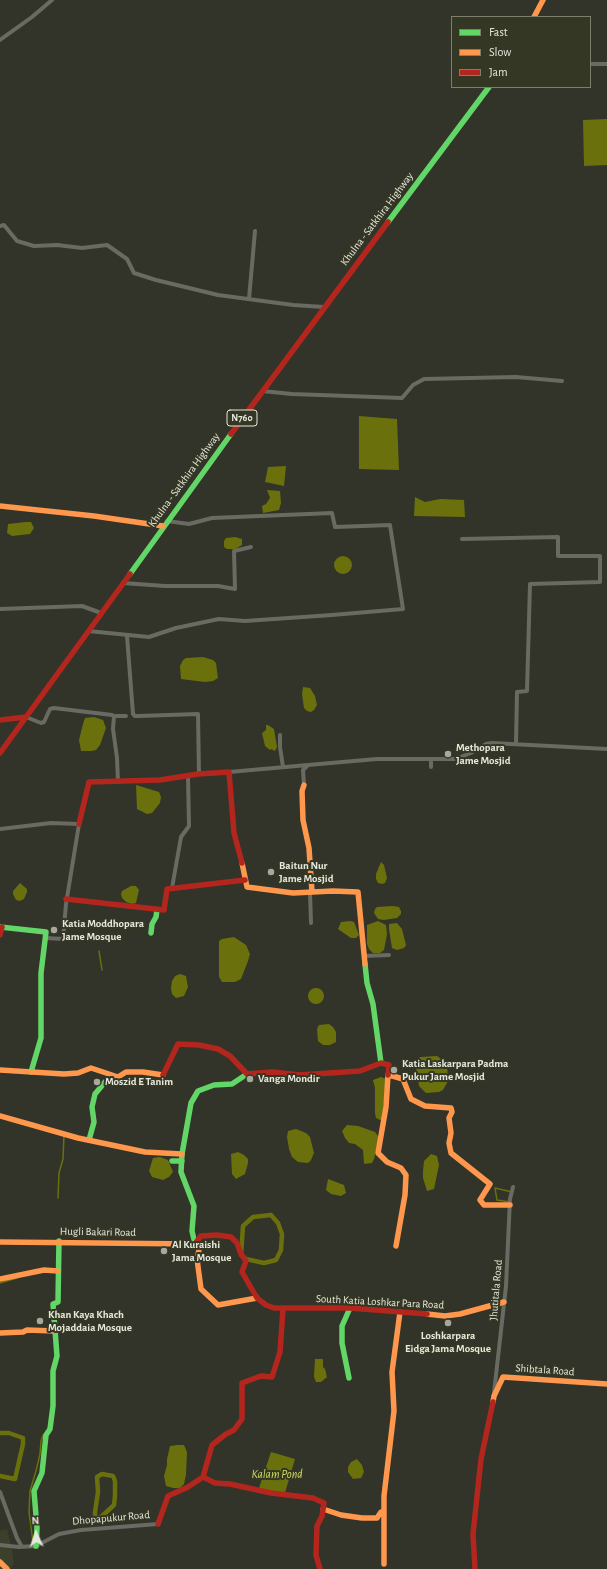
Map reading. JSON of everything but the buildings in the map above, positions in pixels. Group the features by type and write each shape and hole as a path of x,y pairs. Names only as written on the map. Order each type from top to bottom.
{"main road":[{"path":"535,16 543,0"},
{"name":"Khulna - Satkhira Highway","path":"0,753 262,391 489,88"},
{"path":"0,506 165,523"},
{"path":"0,720 26,717"},
{"path":"78,824 89,782 160,780 199,774 229,772 230,804 234,833 247,887 293,893 333,891 358,892 364,956 381,1063"},
{"path":"304,785 302,790 303,820 309,848 311,892"},
{"path":"66,899 164,910 167,889 245,880"},
{"path":"151,933 152,924 156,917 157,910"},
{"path":"0,934 1,927 46,932 41,972 41,1038 31,1072"},
{"path":"0,1070 64,1074 78,1073 91,1068 118,1077 126,1072 143,1072 164,1075 178,1044 199,1045 218,1049 230,1056 247,1074"},
{"path":"195,1244 201,1236 217,1235 231,1238 238,1242 241,1254 246,1261 242,1272 257,1298 218,1305 202,1289 197,1259 199,1250 195,1244 192,1231 194,1206 181,1172 182,1154 191,1103 198,1091 214,1085 232,1084 247,1074 272,1072 300,1075 360,1071 381,1063 389,1065 389,1075 384,1126 378,1153 387,1162 401,1168 406,1175 405,1195 396,1246"},
{"path":"389,1075 402,1079 411,1098 425,1106 451,1108 452,1112 449,1118 451,1133 449,1143 451,1153 490,1184 480,1200 484,1205 510,1206"},
{"path":"89,1140 94,1122 92,1108 95,1094 105,1082"},
{"path":"0,1116 89,1140 145,1152 182,1154"},
{"path":"172,1161 182,1161"},
{"path":"36,1546 37,1528 34,1491 42,1474 46,1435 50,1429 53,1406 53,1371 57,1356 52,1310 53,1304 58,1302 59,1241"},
{"name":"Hugli Bakari Road","path":"0,1242 59,1241 87,1243 195,1244"},
{"path":"0,1279 44,1270 58,1271"},
{"name":"South Katia Loshkar Para Road","path":"257,1298 266,1305 284,1309 350,1308 445,1316 460,1314 504,1302"},
{"path":"349,1378 342,1344 342,1326 350,1308"},
{"path":"284,1309 280,1352 272,1377 261,1376 242,1383 242,1419 234,1430 212,1445 203,1477 215,1483 230,1484 271,1493 313,1498 324,1503 320,1522 317,1526 316,1555 320,1569"},
{"path":"384,1564 384,1496 394,1411 392,1372 400,1312"},
{"path":"0,1333 23,1332 27,1330 55,1331"},
{"name":"Shibtala Road","path":"494,1396 503,1377 607,1384"},
{"path":"475,1569 474,1534 481,1459 494,1396"},
{"name":"Dhopapukur Road","path":"158,1524 168,1496 188,1487 203,1477"},
{"path":"323,1509 341,1515 362,1518 376,1518 381,1512 384,1511"},
{"path":"0,1562 7,1569"}],"street":[{"path":"0,40 32,17 52,0"},
{"path":"591,64 607,64"},
{"path":"0,226 4,225 17,241 34,246 82,248 107,245 127,259 134,273 143,277 218,295 324,307"},
{"path":"250,299 255,231"},
{"path":"262,391 292,394 402,398 413,385 424,379 516,377 562,381"},
{"path":"88,631 149,637 176,628 219,619 245,621 403,609 390,525 335,527 332,513 212,518 188,524 165,523"},
{"path":"462,538 558,537 558,556 600,556 600,582 530,584 527,691 517,692 516,743"},
{"path":"122,583 165,586 218,586 236,589 234,551 251,546"},
{"path":"0,609 82,606 101,613"},
{"path":"127,636 133,714 135,716 198,714 199,774"},
{"path":"26,717 40,723 44,722 50,709 54,708 112,714 114,716 126,716"},
{"path":"114,716 113,729 117,758 118,782"},
{"path":"280,735 280,747 284,767"},
{"path":"229,772 377,759 455,759 472,753 486,744 516,743 607,749"},
{"path":"431,759 431,767"},
{"path":"304,785 303,770 308,765"},
{"path":"172,888 181,837 189,826 188,776"},
{"path":"0,829 51,823 78,824 66,899 63,939 46,938"},
{"path":"311,892 311,923"},
{"path":"364,956 389,954"},
{"name":"Jhutitala Road","path":"494,1396 498,1365 498,1347 504,1302 510,1199 513,1187"},
{"path":"0,1492 22,1547"},
{"name":"Dhopapukur Road","path":"0,1546 36,1546 59,1534 81,1530 158,1524"}],"shaded area":[{"path":"7,1529 14,1564 10,1569 0,1569 0,1531"}],"water":[{"path":"607,119 607,165 584,166 583,120"},
{"path":"359,416 397,419 399,470 359,469"},
{"path":"286,466 284,486 265,482 268,467"},
{"path":"267,490 280,491 281,503 279,510 263,513 262,506 266,504 270,498"},
{"path":"415,497 425,502 440,499 464,500 465,517 414,516"},
{"path":"31,522 34,528 30,534 12,536 7,533 8,524"},
{"path":"235,537 242,539 242,545 235,549 227,549 224,547 224,541 226,538"},
{"path":"343,556 349,559 352,565 349,571 343,574 337,571 334,565 337,559"},
{"path":"203,657 213,660 216,663 218,678 213,681 205,682 181,679 180,666 186,658"},
{"path":"303,687 310,688 315,696 317,705 311,712 304,708 302,694"},
{"path":"94,717 103,720 106,728 100,745 96,750 81,751 79,740 85,718"},
{"path":"266,725 274,729 277,747 275,751 270,750 265,746 262,733 266,730"},
{"path":"136,785 159,792 161,797 160,803 152,813 147,814 137,809"},
{"path":"381,862 384,865 387,878 385,883 382,884 378,883 376,879 376,874"},
{"path":"20,883 27,889 27,892 24,899 20,901 16,900 13,891"},
{"path":"131,886 136,886 139,890 136,903 132,904 126,902 122,898 121,894 122,891"},
{"path":"377,907 399,907 401,911 401,914 397,918 384,920 378,919 374,913"},
{"path":"378,921 386,925 387,934 384,950 380,953 373,953 367,944 367,925"},
{"path":"341,922 354,922 359,935 356,938 351,938 338,929"},
{"path":"397,923 402,929 406,945 404,948 397,950 392,948 389,924"},
{"path":"234,937 246,945 250,954 241,979 235,982 222,982 219,977 219,941"},
{"path":"180,974 186,976 188,987 184,996 176,998 172,994 172,981 175,976"},
{"path":"316,988 323,993 324,996 319,1003 316,1004 309,999 308,996 313,989"},
{"path":"329,1024 336,1032 336,1042 330,1045 323,1045 318,1041 317,1029 319,1025"},
{"path":"437,1056 447,1063 448,1081 443,1090 439,1092 426,1093 419,1086 416,1067 417,1061 420,1057"},
{"path":"381,1077 386,1079 382,1120 380,1120 376,1118 375,1113 375,1088 373,1080"},
{"path":"347,1125 358,1126 375,1132 378,1136 378,1142 372,1163 364,1164 363,1150 355,1144 349,1143 345,1138 342,1131"},
{"path":"296,1129 306,1133 310,1137 314,1153 308,1163 298,1162 292,1157 289,1149 287,1137 288,1131"},
{"path":"238,1152 248,1159 248,1163 245,1174 236,1179 232,1174 231,1154"},
{"path":"431,1154 437,1156 439,1165 434,1189 427,1191 423,1178 424,1161"},
{"path":"160,1157 168,1160 173,1172 169,1177 163,1180 152,1177 149,1171 153,1158"},
{"path":"328,1179 344,1185 346,1193 341,1196 331,1194 326,1190"},
{"path":"315,1359 323,1359 323,1367 327,1377 321,1382 316,1382 314,1377"},
{"path":"184,1445 187,1452 186,1475 184,1484 180,1488 173,1488 166,1486 164,1476 170,1446"},
{"name":"Kalam Pond","path":"271,1452 295,1459 284,1496 259,1488"},
{"path":"357,1459 362,1465 364,1472 361,1478 353,1479 348,1472 348,1467 351,1462"}],"waterway":[{"path":"99,951 102,970"},
{"path":"58,1198 59,1173 63,1159 64,1135"},
{"path":"510,1202 497,1200 495,1188 512,1192"},
{"path":"271,1215 278,1223 282,1234 281,1250 276,1260 264,1263 246,1259 241,1255 243,1226 253,1217 271,1215"},
{"path":"0,1283 17,1278"},
{"path":"0,1433 9,1433 23,1438 15,1479 0,1476"},
{"path":"33,1542 29,1512 30,1491 40,1454 43,1435"},
{"path":"102,1474 113,1476 115,1481 115,1496 114,1505 100,1518 95,1516 95,1512 98,1492 97,1477 102,1474"}],"traffic: fast":[{"path":"388,222 488,88"},
{"path":"130,574 231,434"},
{"path":"151,933 152,924 156,917 157,910"},
{"path":"0,927 46,932 41,973 41,1038 31,1072"},
{"path":"365,964 367,983 373,1004 381,1063"},
{"path":"195,1244 192,1231 194,1206 181,1172 182,1154 191,1103 198,1091 214,1085 232,1084 247,1074"},
{"path":"89,1140 94,1122 92,1107 95,1094 105,1082"},
{"path":"172,1161 182,1161"},
{"path":"36,1546 37,1528 34,1491 42,1473 46,1435 50,1429 53,1406 53,1371 57,1356 53,1304 58,1302 59,1241"},
{"path":"349,1378 342,1343 342,1326 350,1308"}],"traffic: slow":[{"path":"535,16 543,0"},
{"path":"0,506 94,516 163,526"},
{"path":"304,785 302,791 303,820 309,848 312,892"},
{"path":"242,863 247,887 293,893 333,891 358,892 365,964"},
{"path":"0,1070 64,1074 78,1073 91,1068 118,1077 126,1072 143,1072 163,1075"},
{"path":"388,1075 386,1107 378,1153 387,1162 401,1168 406,1175 405,1195 396,1246"},
{"path":"389,1075 403,1079 411,1099 425,1106 451,1108 452,1112 449,1118 451,1133 449,1143 451,1153 490,1184 480,1200 484,1205 510,1205"},
{"path":"0,1116 78,1138 145,1152 182,1154"},
{"path":"0,1242 195,1244"},
{"path":"195,1244 199,1250 197,1259 201,1289 218,1305 257,1298"},
{"path":"0,1279 44,1270 58,1271"},
{"path":"427,1314 445,1316 460,1314 504,1302"},
{"path":"384,1564 384,1496 394,1411 392,1372 400,1312"},
{"path":"0,1333 23,1332 27,1330 55,1331"},
{"path":"493,1402 494,1396 503,1377 607,1384"},
{"path":"323,1509 341,1515 362,1518 377,1518 381,1512 384,1511"},
{"path":"0,1562 7,1569"}],"traffic: jam":[{"path":"231,434 388,222"},
{"path":"0,753 130,574"},
{"path":"0,720 26,717"},
{"path":"79,824 89,782 160,780 198,774 229,772 234,833 242,863"},
{"path":"66,899 164,910 167,889 245,880"},
{"path":"0,935 2,927"},
{"path":"163,1075 178,1044 199,1045 218,1049 230,1056 247,1074 272,1072 300,1075 360,1071 381,1063 389,1065 388,1075"},
{"path":"195,1244 201,1236 217,1235 231,1237 237,1243 241,1254 246,1261 242,1272 257,1298 266,1305 274,1308 350,1308 427,1314"},
{"path":"203,1477 212,1445 226,1434 234,1430 242,1419 242,1383 261,1376 272,1377 280,1352 283,1309"},
{"path":"475,1569 473,1534 481,1459 493,1402"},
{"path":"158,1524 168,1496 188,1487 203,1477 215,1483 230,1484 271,1493 313,1498 324,1503 322,1516 317,1526 316,1555 320,1569"}],"place":[{"name":"Methopara Jame Mosjid","path":"448,754"},
{"name":"Baitun Nur Jame Mosjid","path":"271,872"},
{"name":"Katia Moddhopara Jame Mosque","path":"54,930"},
{"name":"Katia Laskarpara Padma Pukur Jame Mosjid","path":"394,1070"},
{"name":"Vanga Mondir","path":"250,1079"},
{"name":"Moszid E Tanim","path":"97,1082"},
{"name":"Al Kuraishi Jama Mosque","path":"164,1251"},
{"name":"Khan Kaya Khach Mojaddaia Mosque","path":"40,1321"},
{"name":"Loshkarpara Eidga Jama Mosque","path":"448,1323"}]}
